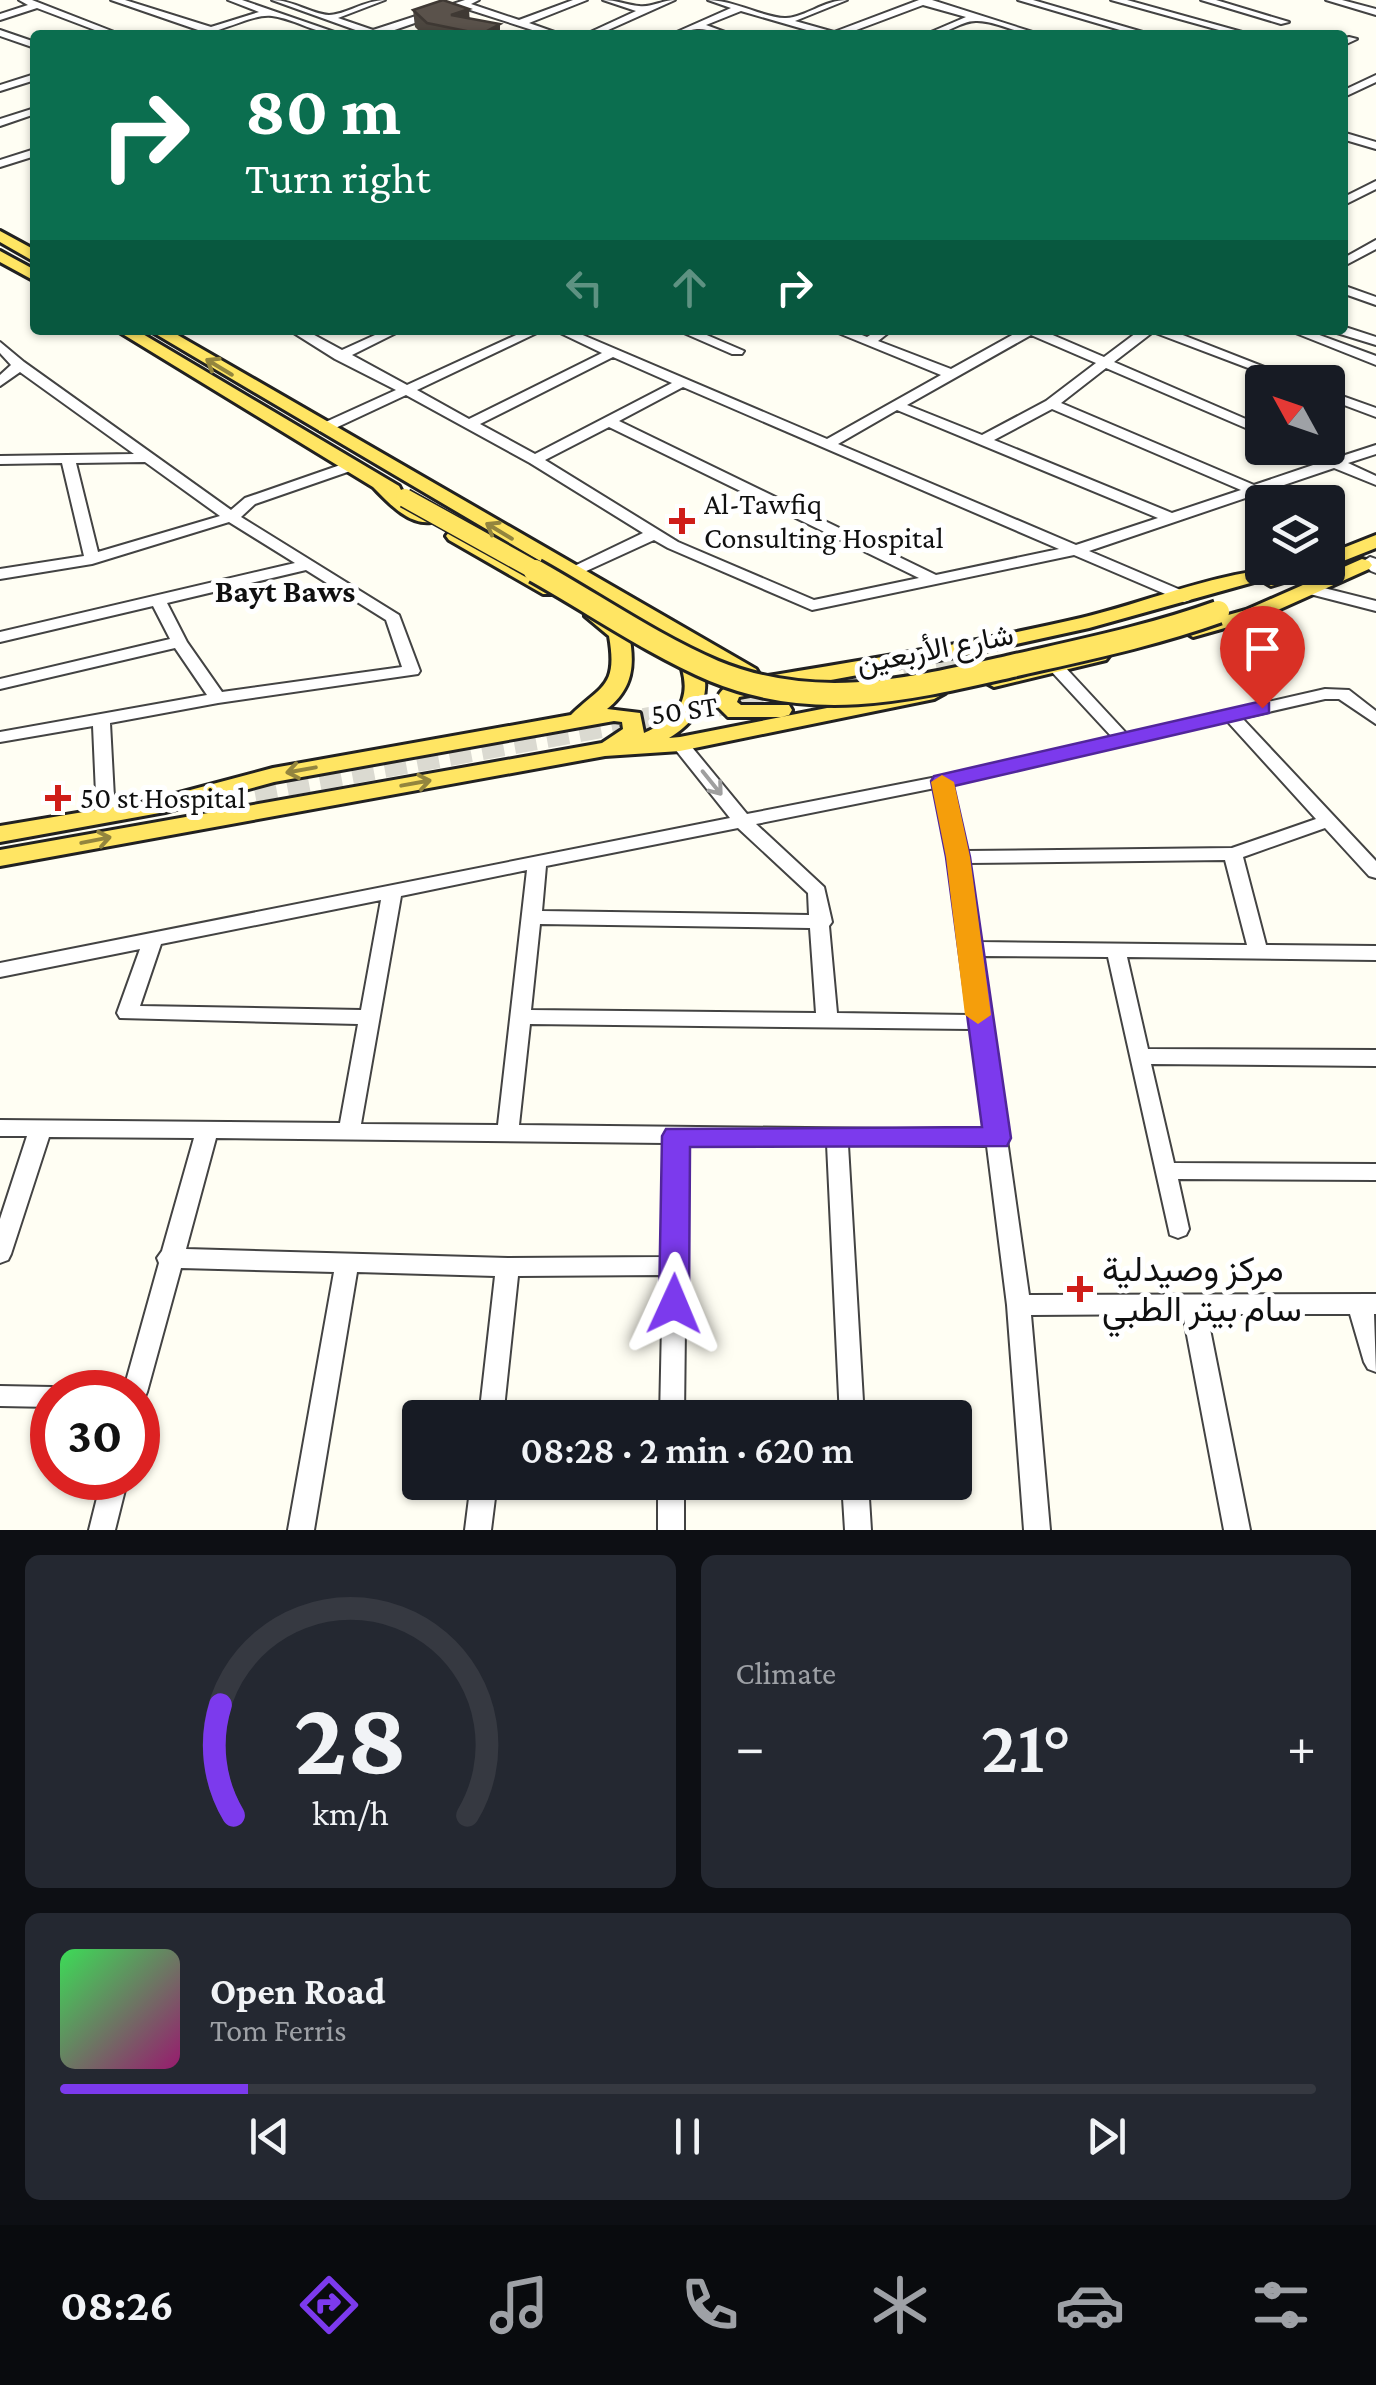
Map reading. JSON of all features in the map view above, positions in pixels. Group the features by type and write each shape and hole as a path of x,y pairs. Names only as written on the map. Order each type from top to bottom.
{"main road":[{"path":"0,236 30,254"},
{"path":"0,256 30,273"},
{"path":"132,335 380,483 398,502 604,621 621,643 622,682 592,710 569,722"},
{"path":"166,335 650,621 767,683 988,644 1245,579"},
{"name":"شارع الأربعين","path":"380,483 712,670 758,686 800,694 852,697 926,685 1165,632 1218,612"},
{"path":"790,680 743,686 730,693 726,704 736,712 759,714 1218,612 1371,557"},
{"path":"1345,558 1371,557"},
{"name":"50 ST","path":"1345,566 1371,557"},
{"name":"50 ST","path":"975,658 1281,585"},
{"name":"50 ST","path":"0,858 614,748 680,744 1056,668 1253,614 1298,585"},
{"path":"621,643 651,628 650,621"},
{"path":"621,643 674,634"},
{"path":"614,748 669,729 689,712 698,692 696,668 674,634"},
{"path":"152,807 273,774 614,714 632,718 634,731 614,748"},
{"path":"0,834 222,796"}],"street":[{"path":"24,0 104,30"},
{"path":"116,0 208,30 268,12"},
{"path":"233,0 324,30"},
{"path":"261,0 359,30"},
{"path":"277,0 361,30"},
{"path":"332,17 380,0"},
{"path":"374,30 474,0"},
{"path":"519,23 582,0"},
{"path":"608,0 645,11"},
{"path":"601,30 670,0"},
{"path":"712,0 817,30"},
{"path":"786,21 842,0"},
{"path":"1023,0 1130,30"},
{"path":"1116,0 1228,30"},
{"path":"1206,0 1284,22 1270,28"},
{"path":"1331,0 1373,9"},
{"path":"847,30 925,1 1020,30"},
{"path":"463,2 542,30"},
{"path":"0,17 37,5"},
{"path":"687,30 740,8"},
{"path":"302,14 329,30"},
{"path":"947,30 975,17"},
{"path":"1153,30 1181,18"},
{"path":"698,26 711,30"},
{"path":"0,32 30,43"},
{"path":"0,46 21,40"},
{"path":"2,86 30,78"},
{"path":"1348,91 1376,78"},
{"path":"0,123 30,113"},
{"path":"1348,139 1376,146"},
{"path":"0,164 30,154"},
{"path":"1348,200 1376,184"},
{"path":"1348,260 1376,244"},
{"path":"1348,291 1376,301"},
{"path":"1348,332 1376,341"},
{"path":"303,335 535,460 673,545 812,605 1077,550 1245,493"},
{"path":"340,356 385,335"},
{"path":"324,428 526,335"},
{"path":"572,335 1184,596"},
{"path":"696,335 737,351"},
{"path":"852,335 951,374"},
{"path":"870,341 879,335"},
{"path":"828,444 1021,335"},
{"path":"1041,335 1245,424"},
{"path":"982,441 1051,404 1142,335"},
{"path":"1171,335 1251,365"},
{"path":"1307,335 1376,361"},
{"path":"1337,335 1376,350"},
{"path":"0,346 19,365 230,517 393,618 412,672 218,698 0,738"},
{"path":"470,424 613,352"},
{"path":"0,382 19,365"},
{"path":"535,460 683,382"},
{"path":"1345,401 1376,413"},
{"path":"1051,404 1245,486"},
{"path":"896,405 1171,518"},
{"path":"608,421 935,580"},
{"path":"1345,459 1376,449"},
{"path":"0,460 150,458"},
{"path":"68,460 92,559"},
{"path":"1268,485 1325,465"},
{"path":"1341,465 1376,481"},
{"path":"0,574 92,559 230,517 250,501 351,466"},
{"path":"571,573 656,533"},
{"path":"0,637 308,565"},
{"path":"1326,585 1376,606"},
{"path":"156,599 178,642 218,698"},
{"path":"0,684 178,642"},
{"path":"1056,668 1122,737"},
{"path":"0,970 537,865 942,781 1122,737 1342,694 1376,719"},
{"path":"1230,715 1376,872"},
{"path":"101,722 106,816"},
{"path":"680,744 744,822 817,891 827,1020"},
{"path":"942,781 958,857 1019,1305 1037,1530"},
{"path":"958,857 1232,854 1328,821"},
{"path":"1232,854 1258,951"},
{"path":"508,1132 537,865"},
{"path":"349,1130 392,891"},
{"path":"531,917 822,922"},
{"path":"152,942 127,1014 369,1017"},
{"path":"970,949 1376,953"},
{"path":"1116,951 1178,1229"},
{"path":"520,1016 979,1022"},
{"path":"1140,1056 1376,1058"},
{"path":"0,1128 997,1138"},
{"path":"0,1254 40,1130"},
{"path":"140,1370 207,1130"},
{"path":"672,1400 676,1136"},
{"path":"836,1138 851,1400"},
{"path":"1168,1172 1376,1172"},
{"path":"168,1258 508,1267 674,1266"},
{"path":"300,1530 347,1264"},
{"path":"493,1400 508,1267"},
{"path":"1019,1305 1368,1303 1376,1362"},
{"path":"1193,1304 1237,1530"},
{"path":"0,1396 30,1396"},
{"path":"102,1530 110,1500"},
{"path":"478,1530 482,1500"},
{"path":"671,1500 671,1530"},
{"path":"856,1500 858,1530"}],"building":[{"path":"443,0 469,9 451,15 500,24 489,30 461,30 427,23 413,10"}],"tunnel":[{"path":"222,797 975,658"}],"slow traffic":[{"path":"942,782 958,857 978,1015"}],"place":[{"name":"Al-Tawfiq Consulting Hospital","path":"682,521"},
{"name":"50 st Hospital","path":"58,798"},
{"name":"مركز وصيدلية سام بيتر الطبي","path":"1080,1289"}],"district":[{"name":"Bayt Baws","path":"285,591"}],"route":[{"path":"674,1304 676,1136 997,1138 958,857 942,781 1262,708"}]}
